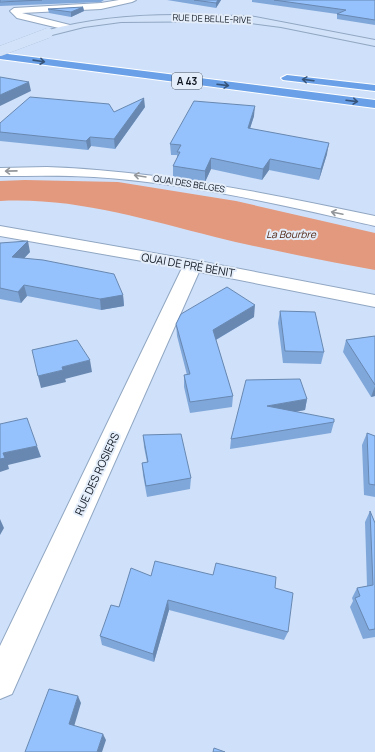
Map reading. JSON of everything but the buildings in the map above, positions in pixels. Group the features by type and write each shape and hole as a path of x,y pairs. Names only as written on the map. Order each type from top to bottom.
{"highway":[{"path":"0,43 38,48"},
{"name":"A 43","path":"0,56 375,104"},
{"path":"280,77 375,88"}],"street":[{"path":"67,27 20,16 11,11 101,6 132,0"},
{"name":"RUE DE BELLE-RIVE","path":"0,51 67,27 95,22 147,18 249,19 375,43"},
{"name":"QUAI DES BELGES","path":"0,172 93,172 129,175 251,194 375,221"},
{"name":"QUAI DE PRÉ BÉNIT","path":"0,231 193,265 375,301"},
{"name":"RUE DES ROSIERS","path":"0,682 193,265"}],"water":[{"name":"La Bourbre","path":"25,180 118,182 236,201 375,233 375,270 255,246 135,217 81,206 54,202 0,201 0,181"}]}
